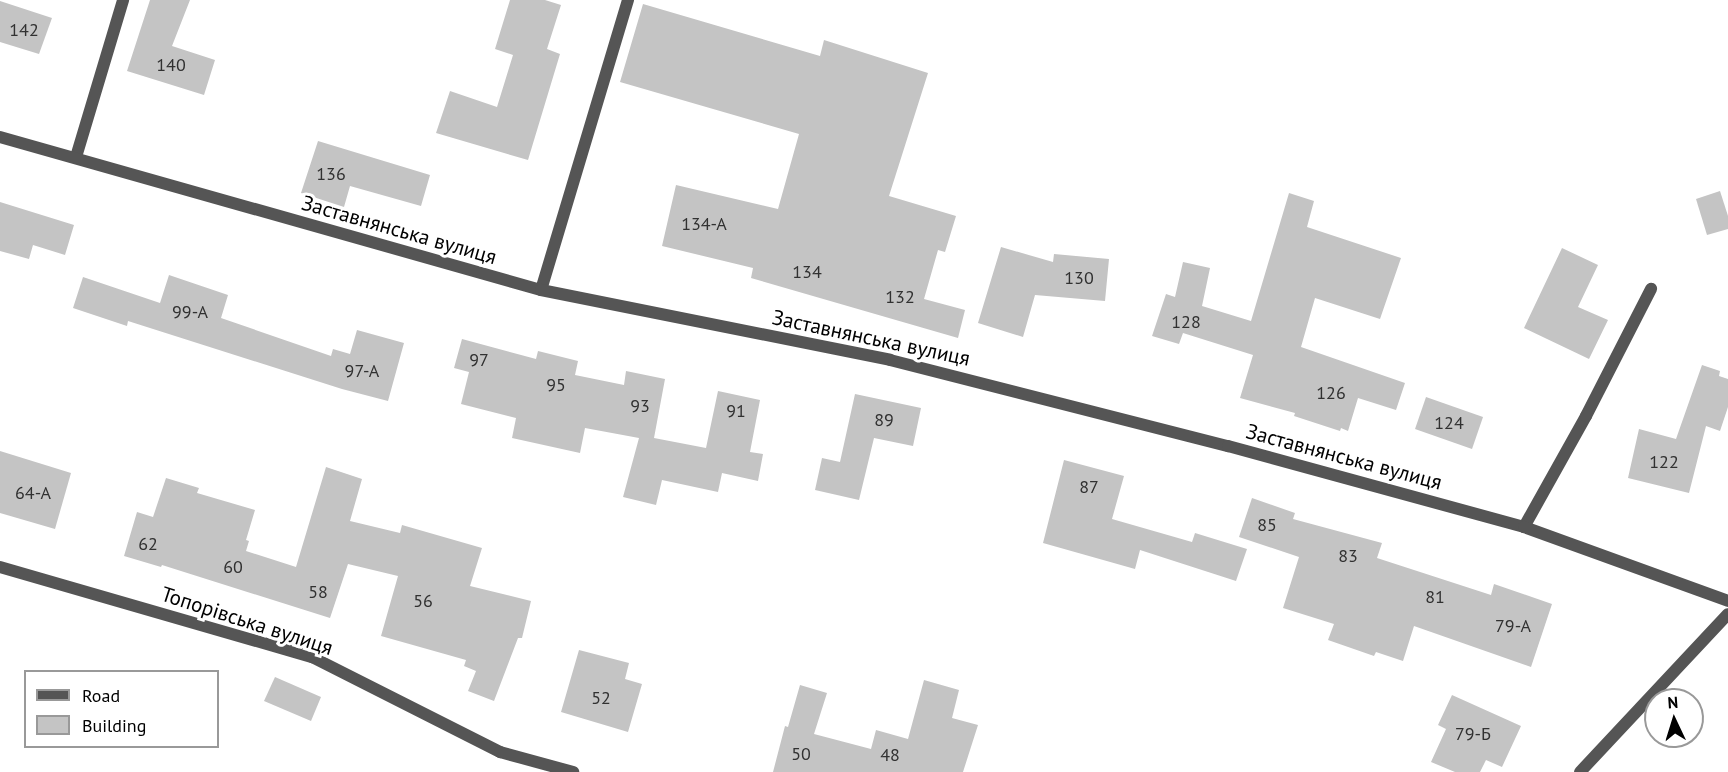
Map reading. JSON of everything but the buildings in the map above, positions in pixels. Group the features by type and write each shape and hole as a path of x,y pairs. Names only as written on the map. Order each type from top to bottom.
{"street":[{"path":"76,158 123,0"},
{"path":"541,290 628,0"},
{"name":"Заставнянська вулиця","path":"0,137 541,290 890,360 1228,446 1524,527 1728,601"},
{"path":"1524,527 1586,416 1651,290"},
{"name":"Топорівська вулиця","path":"0,567 312,657 500,752 573,772"},
{"path":"1580,772 1728,614"}]}
